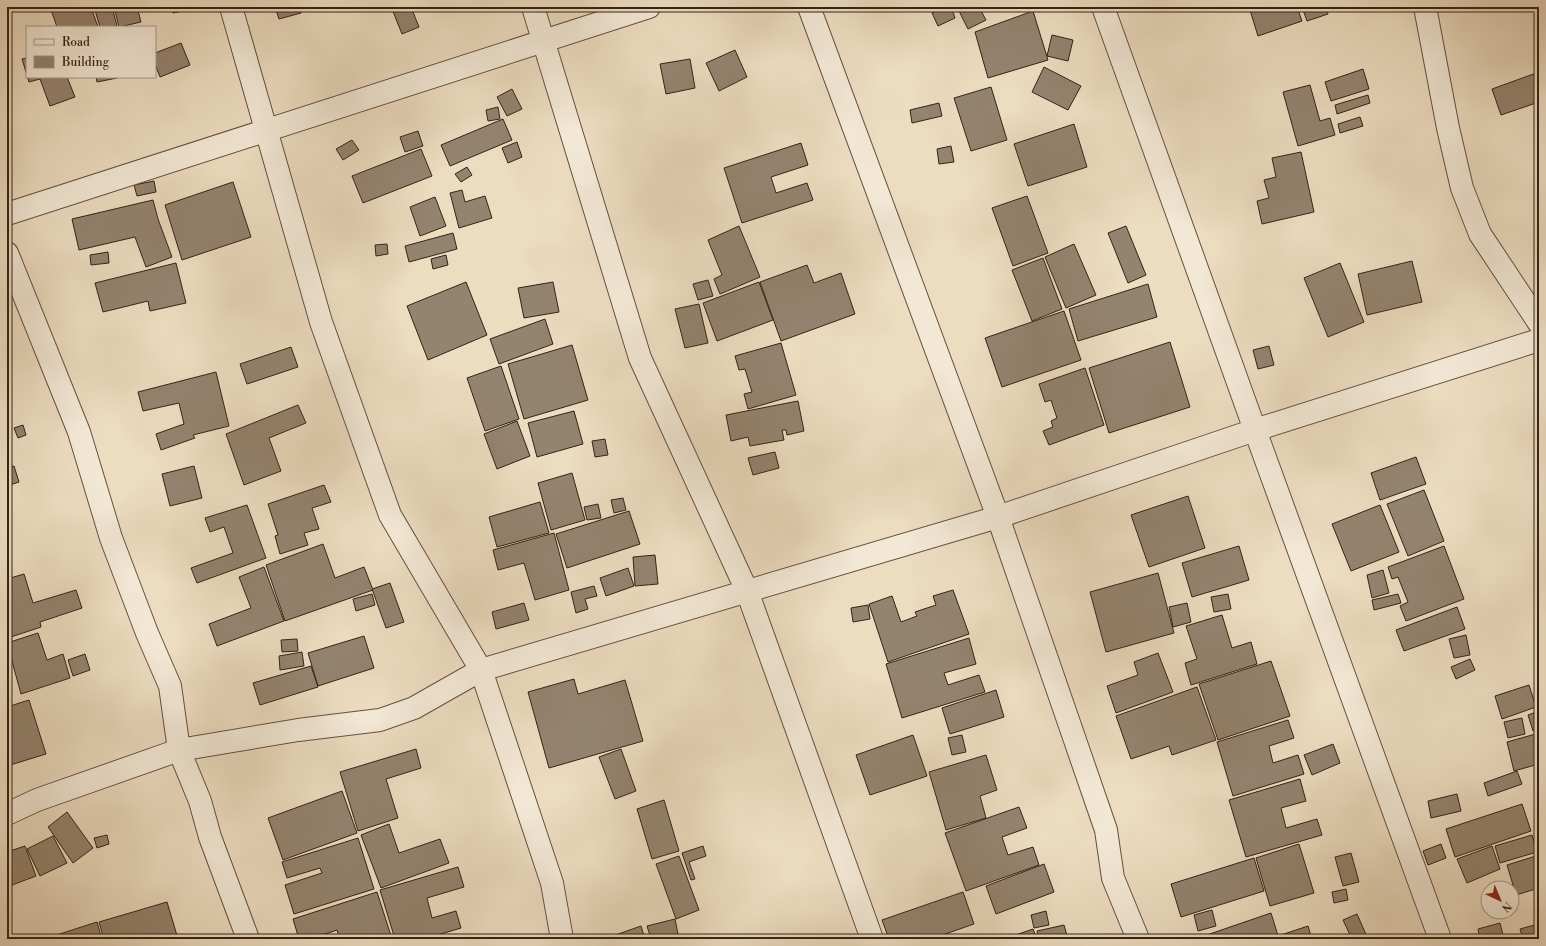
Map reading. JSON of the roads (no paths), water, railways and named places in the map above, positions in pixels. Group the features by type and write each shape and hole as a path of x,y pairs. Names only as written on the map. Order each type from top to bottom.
{"street":[{"path":"232,7 321,322 390,515 481,670 552,884 562,939"},
{"path":"533,7 542,41 640,358 747,591 872,939"},
{"path":"7,214 649,7"},
{"path":"809,7 998,517 1106,830 1113,878 1138,939"},
{"path":"1103,7 1440,939"},
{"path":"1425,7 1448,128 1462,188 1480,234 1539,323"},
{"path":"7,253 79,432 111,538 147,633 170,686 179,750 200,801 210,837 231,889 248,939"},
{"path":"7,814 37,800 179,750 298,730 380,720 414,708 481,670 998,517 1255,430 1539,340"}]}
